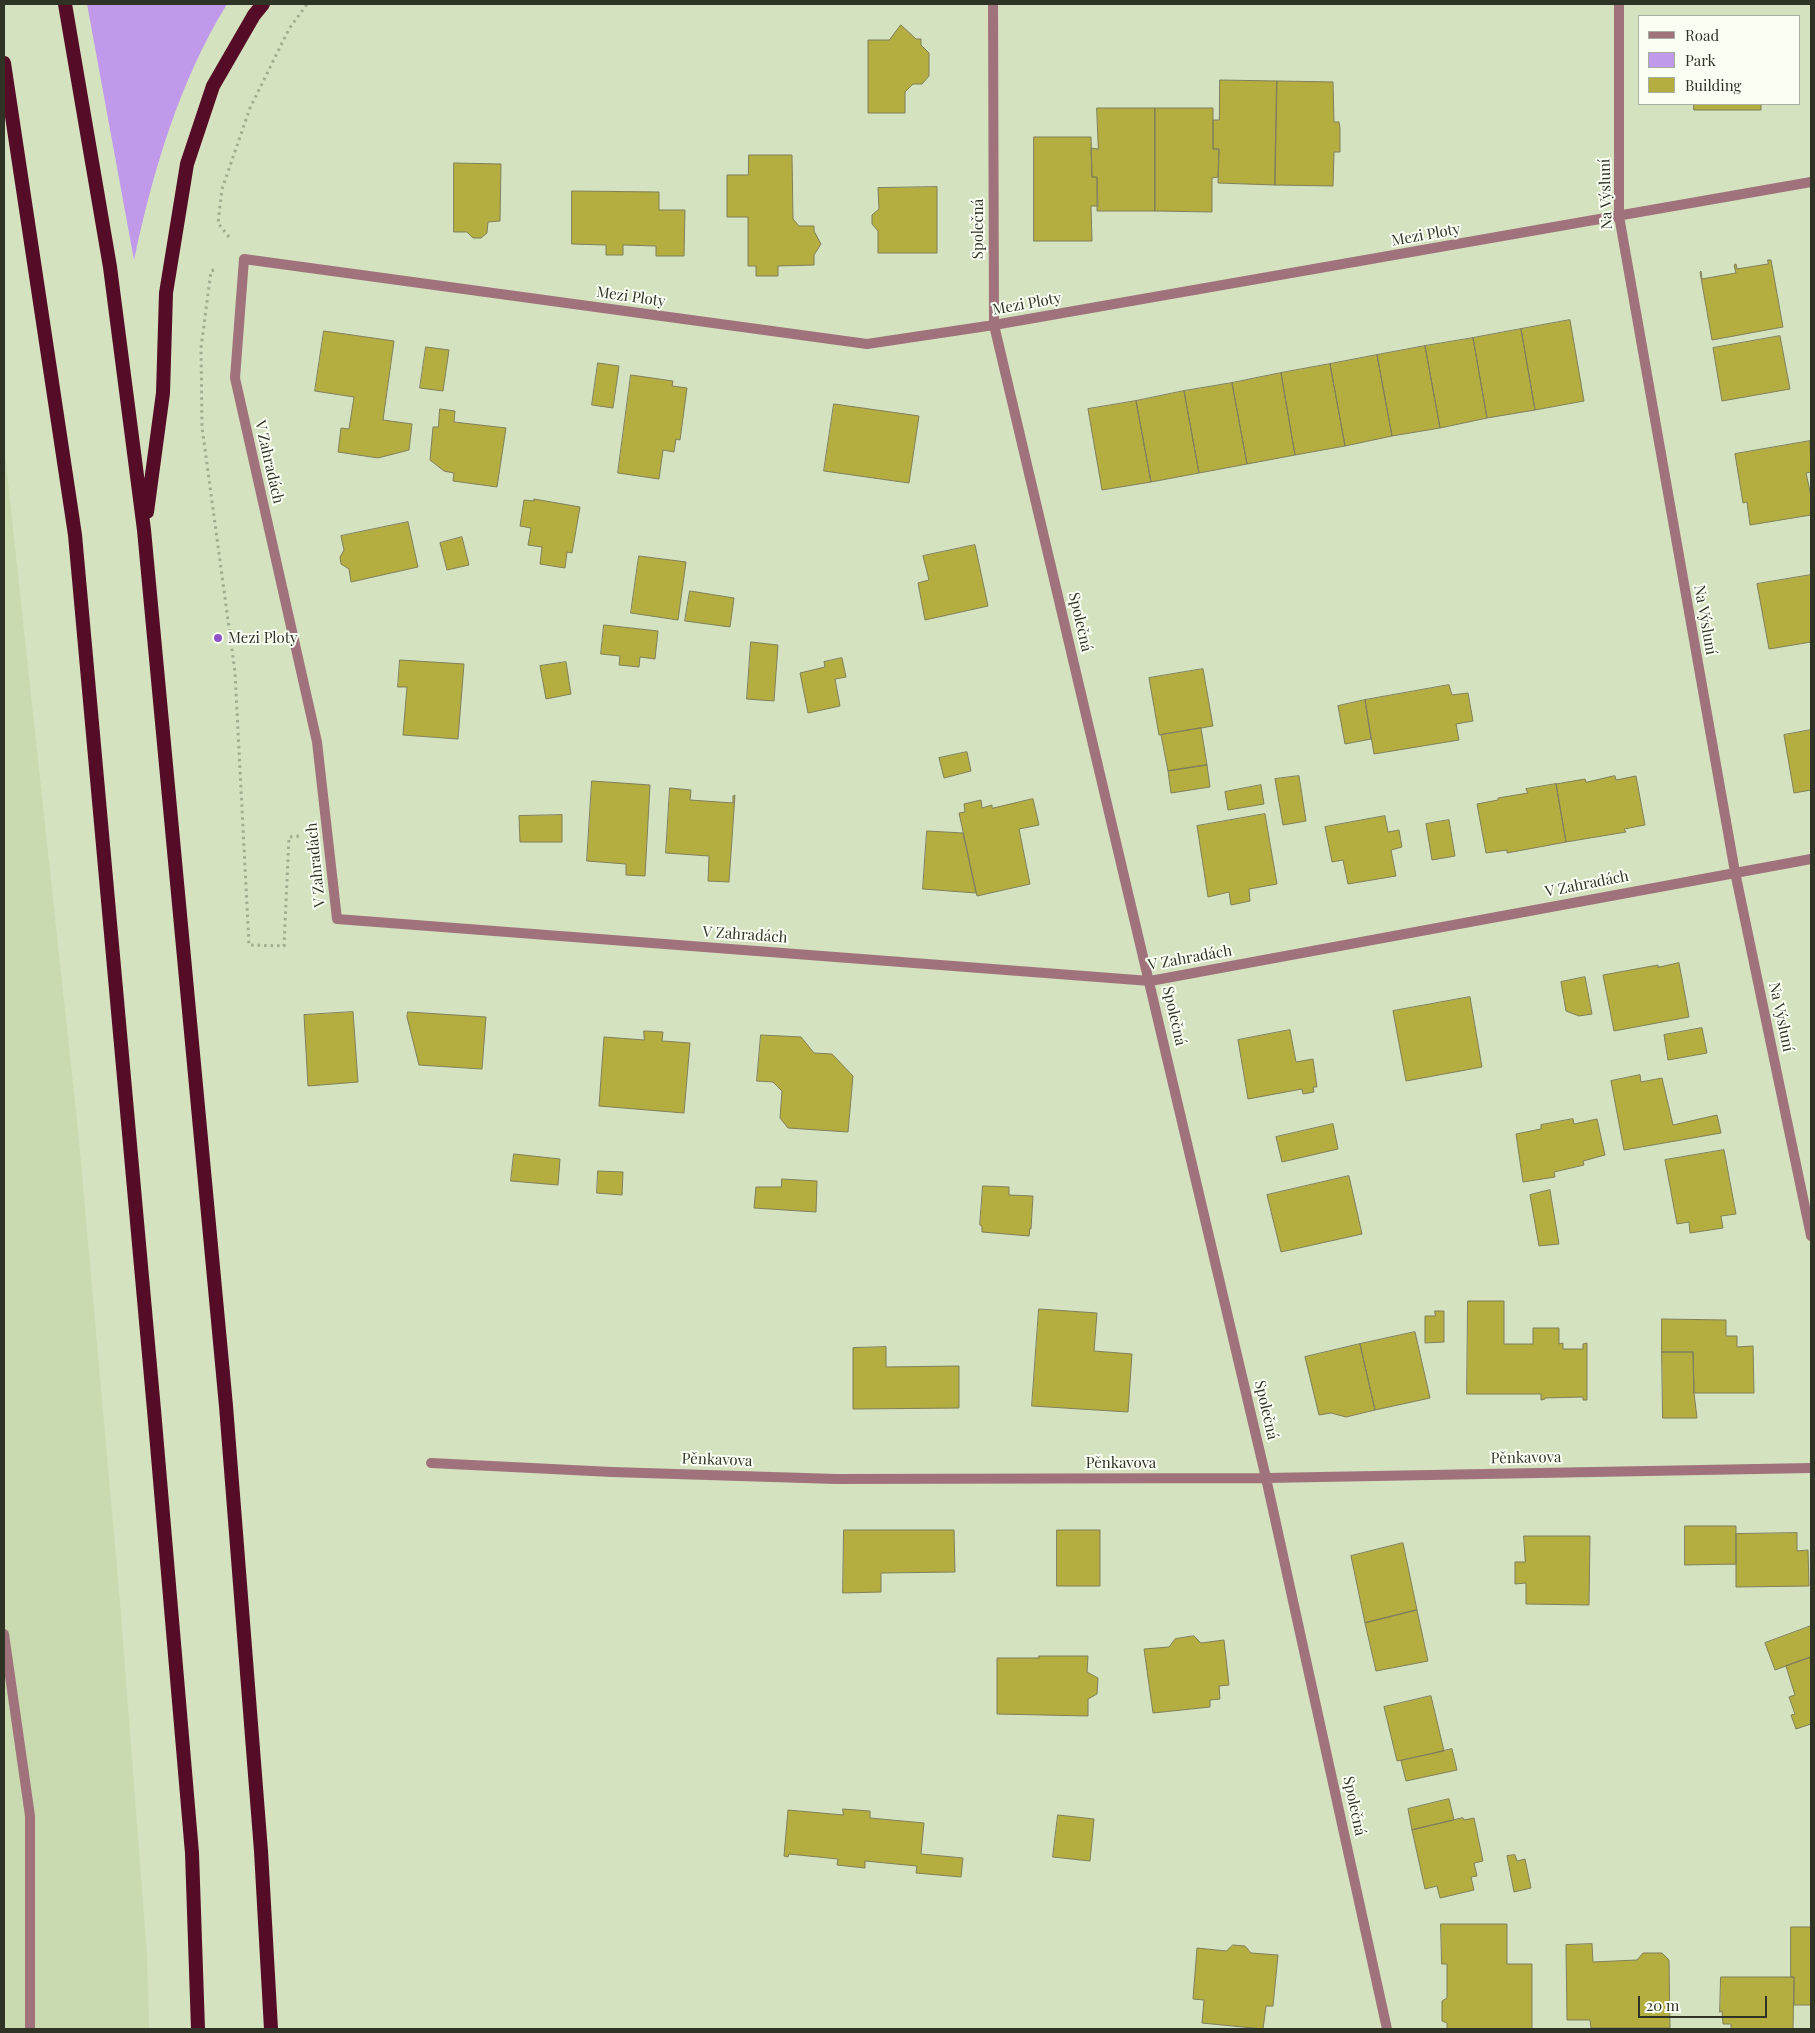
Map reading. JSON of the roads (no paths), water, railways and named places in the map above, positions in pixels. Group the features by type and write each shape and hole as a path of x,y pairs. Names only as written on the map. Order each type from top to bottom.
{"highway":[{"path":"65,4 110,266 144,530 226,1406 261,1851 271,2029"},
{"path":"144,530 163,393 166,293 187,164 213,86 254,15 263,4"},
{"path":"4,63 75,535 191,1843 198,2029"}],"street":[{"name":"Společná","path":"993,4 994,325 1266,1478 1387,2029"},
{"name":"Na Výsluní","path":"1619,4 1619,216 1735,872 1811,1236"},
{"name":"Mezi Ploty","path":"244,259 867,344 994,325 1811,182"},
{"name":"V Zahradách","path":"244,259 235,378 318,742 337,919 1150,982 1811,859"},
{"name":"Pěnkavova","path":"431,1463 612,1472 836,1479 1266,1478 1811,1468"},
{"path":"4,1634 30,1816 30,2029"}],"place":[{"name":"Mezi Ploty","path":"218,638"}]}
